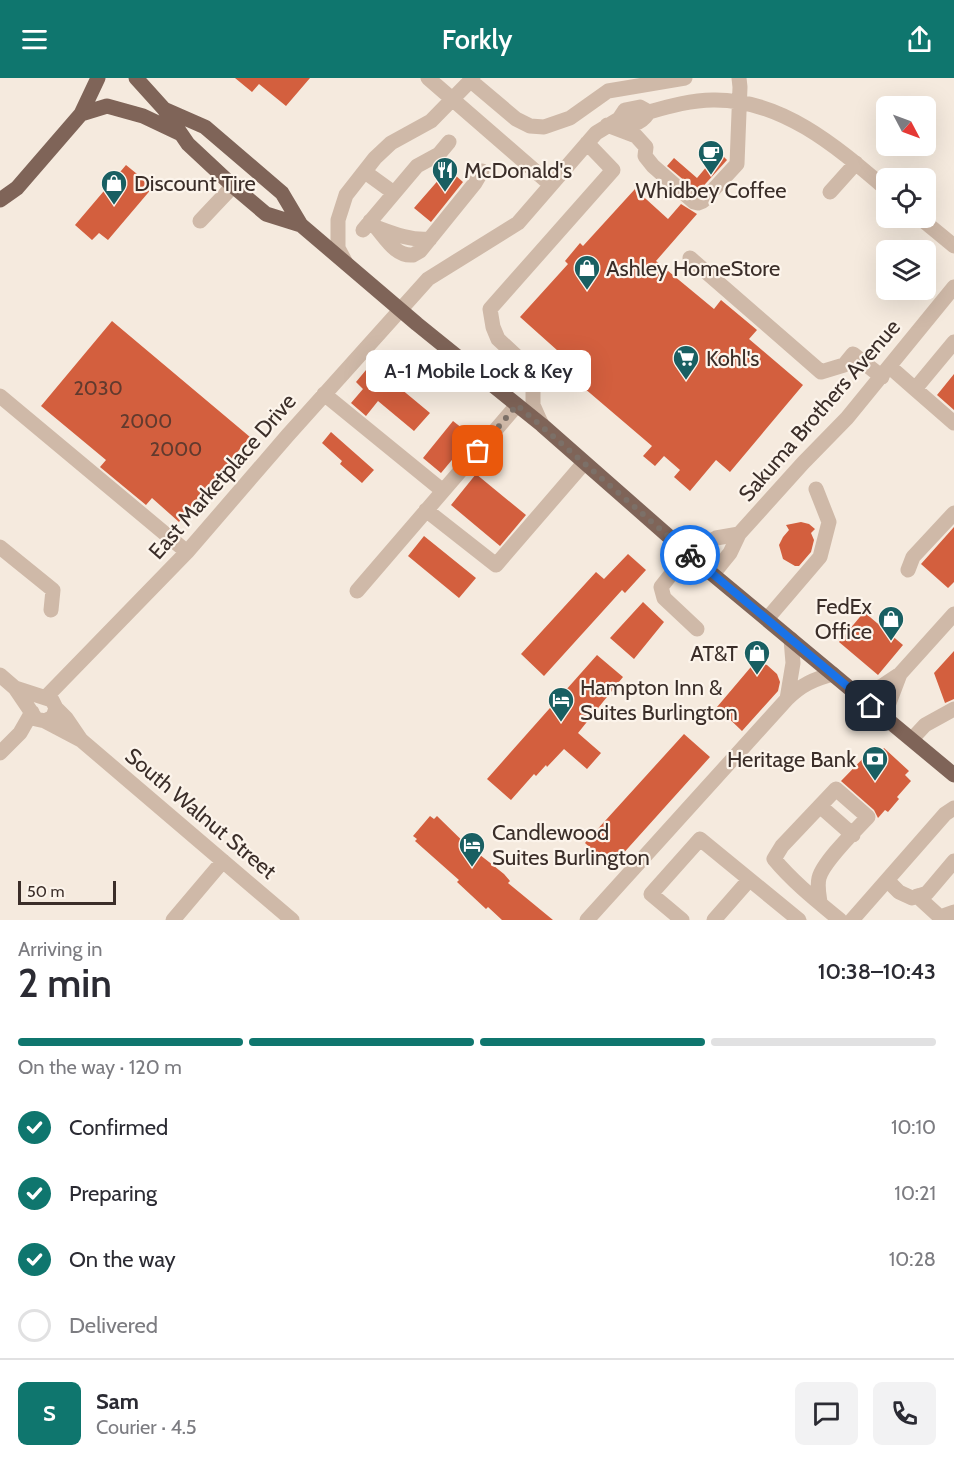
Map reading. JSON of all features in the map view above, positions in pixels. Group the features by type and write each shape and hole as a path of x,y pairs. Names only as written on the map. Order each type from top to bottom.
{"main road":[{"path":"0,200 17,188 81,114 98,78"},
{"path":"136,78 164,109 188,144 233,186 266,214 301,225"},
{"path":"149,78 153,97"},
{"path":"81,114 107,106 143,116 181,134"},
{"path":"164,109 206,127 282,193 301,225 400,310 542,425 688,554 954,775"}],"street":[{"path":"428,78 550,184"},
{"path":"346,263 338,248 338,220 346,195 375,158 391,143 431,122 472,80 516,119 530,126 544,127 570,117 608,91 685,78"},
{"path":"739,78 741,87 739,102 736,135 736,164 703,201 698,203 653,166 645,156 646,147 636,136 613,122 625,110 640,107 649,112 712,100 739,102 782,115 809,129 876,180"},
{"name":"East Marketplace Drive","path":"50,702 74,668 187,552 324,394 428,279 518,223 587,143 613,122"},
{"path":"449,142 439,154 417,166 370,226 416,239 430,239 476,183 482,171"},
{"path":"542,425 533,405 532,378 526,365 498,339 490,309 613,170 587,143"},
{"path":"830,192 856,163"},
{"path":"361,177 394,193"},
{"path":"200,221 233,186"},
{"path":"932,228 954,246"},
{"path":"690,258 821,372 844,366 853,354 915,389 954,423"},
{"name":"Sakuma Brothers Avenue","path":"713,574 730,553 739,534 803,463 848,418 954,287"},
{"path":"915,389 954,342"},
{"path":"324,394 443,491"},
{"path":"0,396 187,552"},
{"path":"357,591 517,405"},
{"path":"478,451 491,462"},
{"path":"426,510 496,565 542,502 584,463"},
{"path":"767,619 820,557 829,522 816,489"},
{"path":"908,570 913,557 954,513"},
{"name":"Sakuma Brothers Avenue","path":"688,554 716,538 739,534"},
{"path":"0,547 53,590 51,610"},
{"path":"688,554 662,587 664,598 697,629"},
{"path":"858,695 882,686 900,674 954,614"},
{"path":"787,699 793,663 791,639"},
{"path":"587,920 799,687 812,680 833,674"},
{"path":"884,716 900,674"},
{"path":"0,675 15,688 38,716 53,717 50,702"},
{"path":"15,688 50,702"},
{"path":"38,716 35,701 50,702"},
{"name":"South Walnut Street","path":"50,702 66,718 81,740"},
{"path":"912,740 925,725 954,709"},
{"path":"0,753 38,716"},
{"name":"South Walnut Street","path":"38,716 81,740 292,920"},
{"path":"820,902 819,876 868,817 836,789 782,846 774,859 787,874 840,920"},
{"path":"820,806 853,835"},
{"path":"860,917 887,880 945,814 954,808"},
{"path":"682,920 651,894 700,839 799,920"},
{"path":"173,920 223,861"},
{"path":"887,880 899,892 912,898 927,893 954,861"},
{"path":"714,920 749,880"},
{"path":"917,896 940,917 954,912"}],"building":[{"path":"235,78 310,78 286,106 259,84 252,92"},
{"name":"Whidbey Coffee","path":"719,152 727,160 698,192 667,166 674,158 697,178"},
{"name":"Discount Tire","path":"126,165 153,187 108,240 99,233 92,240 75,225"},
{"name":"McDonald's","path":"448,169 463,182 431,222 414,208"},
{"name":"Kohl's","path":"635,189 668,219 681,204 697,214 656,261 714,309 721,300 757,330 749,339 803,385 730,472 716,460 690,491 674,477 680,470 664,456 655,466 643,456 652,446 570,376 577,368 520,317 568,264 565,261 580,243 583,246"},
{"path":"112,321 250,437 179,522 152,498 146,505 100,467 106,460 41,406"},
{"path":"371,364 430,413 414,431 378,401 366,416 351,403 363,389 356,382"},
{"path":"954,374 954,410 937,395"},
{"path":"453,421 472,436 441,473 423,458"},
{"path":"331,432 374,470 362,483 340,464 342,461 322,443"},
{"path":"476,474 526,515 500,546 451,505"},
{"path":"801,522 815,529 811,533 814,540 811,552 799,566 795,566 783,559 779,545 789,530 786,525"},
{"path":"954,527 954,582 948,588 921,564"},
{"path":"424,536 476,578 459,598 408,556"},
{"path":"628,554 646,570 625,593 622,590 544,676 521,654 596,572 604,579"},
{"path":"643,602 664,622 634,659 610,638"},
{"path":"864,612 903,645 878,675 839,642"},
{"path":"954,651 954,699 945,703 934,673"},
{"name":"Hampton Inn & Suites Burlington","path":"597,655 623,677 578,733 601,753 587,769 564,749 547,767 546,765 536,776 534,774 511,800 487,779"},
{"path":"756,661 767,665 777,674 780,682 778,691 742,731 717,707"},
{"path":"684,734 710,757 611,867 585,843"},
{"name":"Heritage Bank","path":"874,747 880,753 884,748 909,771 905,775 911,781 888,812 885,810 878,818 874,810 841,781"},
{"name":"Candlewood Suites Burlington","path":"430,816 434,819 437,816 479,857 480,855 504,874 510,881 508,883 553,920 502,920 488,907 486,909 457,882 459,880 415,841 417,839 413,836"}],"way so far":[{"path":"478,451 517,405 690,555"}],"place":[{"name":"Whidbey Coffee","path":"711,176"},
{"name":"McDonald's","path":"445,193"},
{"name":"Discount Tire","path":"114,206"},
{"name":"Ashley HomeStore","path":"587,291"},
{"name":"Kohl's","path":"686,381"},
{"name":"A-1 Mobile Lock & Key","path":"478,451"},
{"name":"FedEx Office","path":"891,642"},
{"name":"AT&T","path":"757,676"},
{"name":"Hampton Inn & Suites Burlington","path":"561,723"},
{"name":"Heritage Bank","path":"875,782"},
{"name":"Candlewood Suites Burlington","path":"472,868"}],"route":[{"path":"690,555 871,706"}]}
